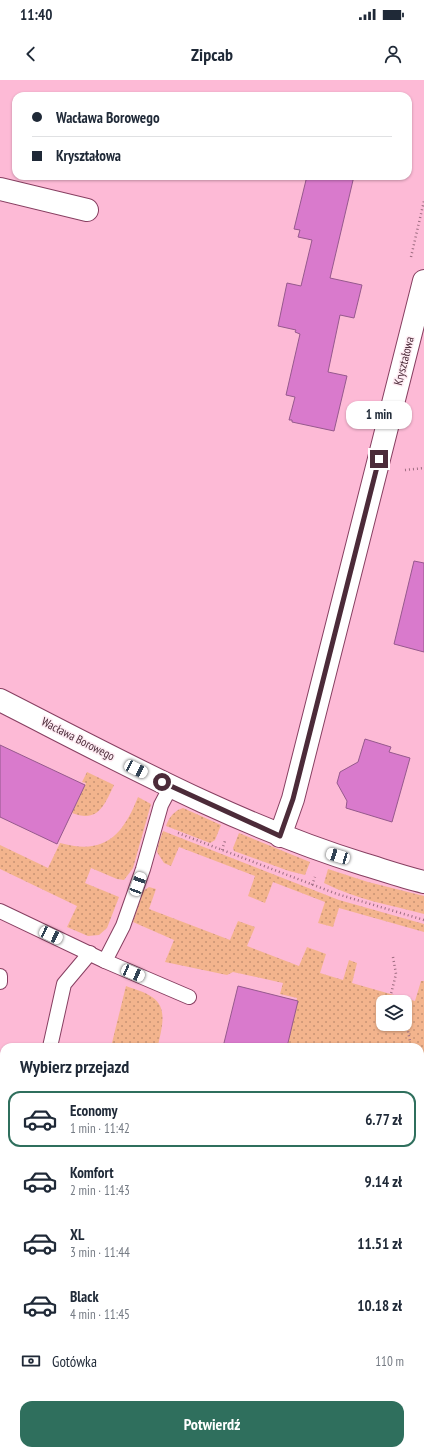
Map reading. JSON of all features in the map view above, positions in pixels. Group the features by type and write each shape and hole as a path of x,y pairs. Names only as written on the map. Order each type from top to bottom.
{"street":[{"path":"0,189 87,210"},
{"name":"Kryształowa","path":"280,836 293,799 424,281"},
{"name":"Wacława Borowego","path":"0,700 171,786 280,836 323,852 424,882"}],"lane":[{"path":"105,961 123,926 143,869 161,805 171,786"},
{"path":"0,911 105,961 189,997"},
{"path":"51,1043 64,984 90,953"},
{"path":"0,976 0,982"}],"path":[{"path":"155,824 337,894 424,920"},
{"path":"392,995 396,974 393,957"},
{"path":"408,1031 410,1043"}],"shaded area":[{"path":"87,772 114,785 107,800 99,811 88,816 81,816 72,813 86,783 82,782"},
{"path":"138,797 151,804 133,868 124,880 117,879 91,868 85,883 119,897 107,928 99,935 88,936 67,927 77,906 0,869 0,845 48,868 60,843 75,846 88,846 100,844 110,840 125,823"},
{"path":"183,808 221,825 215,840 210,843 166,826 172,815"},
{"path":"163,831 339,900 424,924 424,932 339,908 333,927 318,923 325,902 273,882 265,903 248,896 255,876 179,847 171,866 164,863 157,852"},
{"path":"239,833 310,862 305,875 289,871 234,851 233,848"},
{"path":"328,869 368,882 424,896 424,914 373,901 336,889 324,883"},
{"path":"149,887 156,889 149,909 230,940 238,921 255,927 247,946 299,966 307,947 326,954 320,973 343,980 349,960 357,963 352,983 394,995 376,995 376,1031 412,1031 412,1000 415,1001 421,981 424,981 424,1043 287,1043 297,998 280,994 283,983 233,972 227,975 165,962 174,940 133,922 143,891"},
{"path":"126,986 152,997 161,1007 162,1013 162,1026 159,1043 112,1043"}],"building":[{"path":"306,180 353,180 330,278 362,285 354,318 340,315 328,372 347,376 334,431 292,422 292,420 289,420 295,397 286,395 300,334 295,332 296,330 278,326 287,283 301,286 312,240 298,237 300,230 294,229"},
{"path":"414,561 424,563 424,652 394,644"},
{"path":"365,739 391,747 389,752 410,758 392,822 346,808 347,801 337,783 340,772 358,762"},
{"path":"0,745 85,785 57,844 0,817"},
{"path":"238,986 298,1001 288,1043 224,1043"}],"route":[{"path":"162,782 280,836 293,799 379,459"}]}
